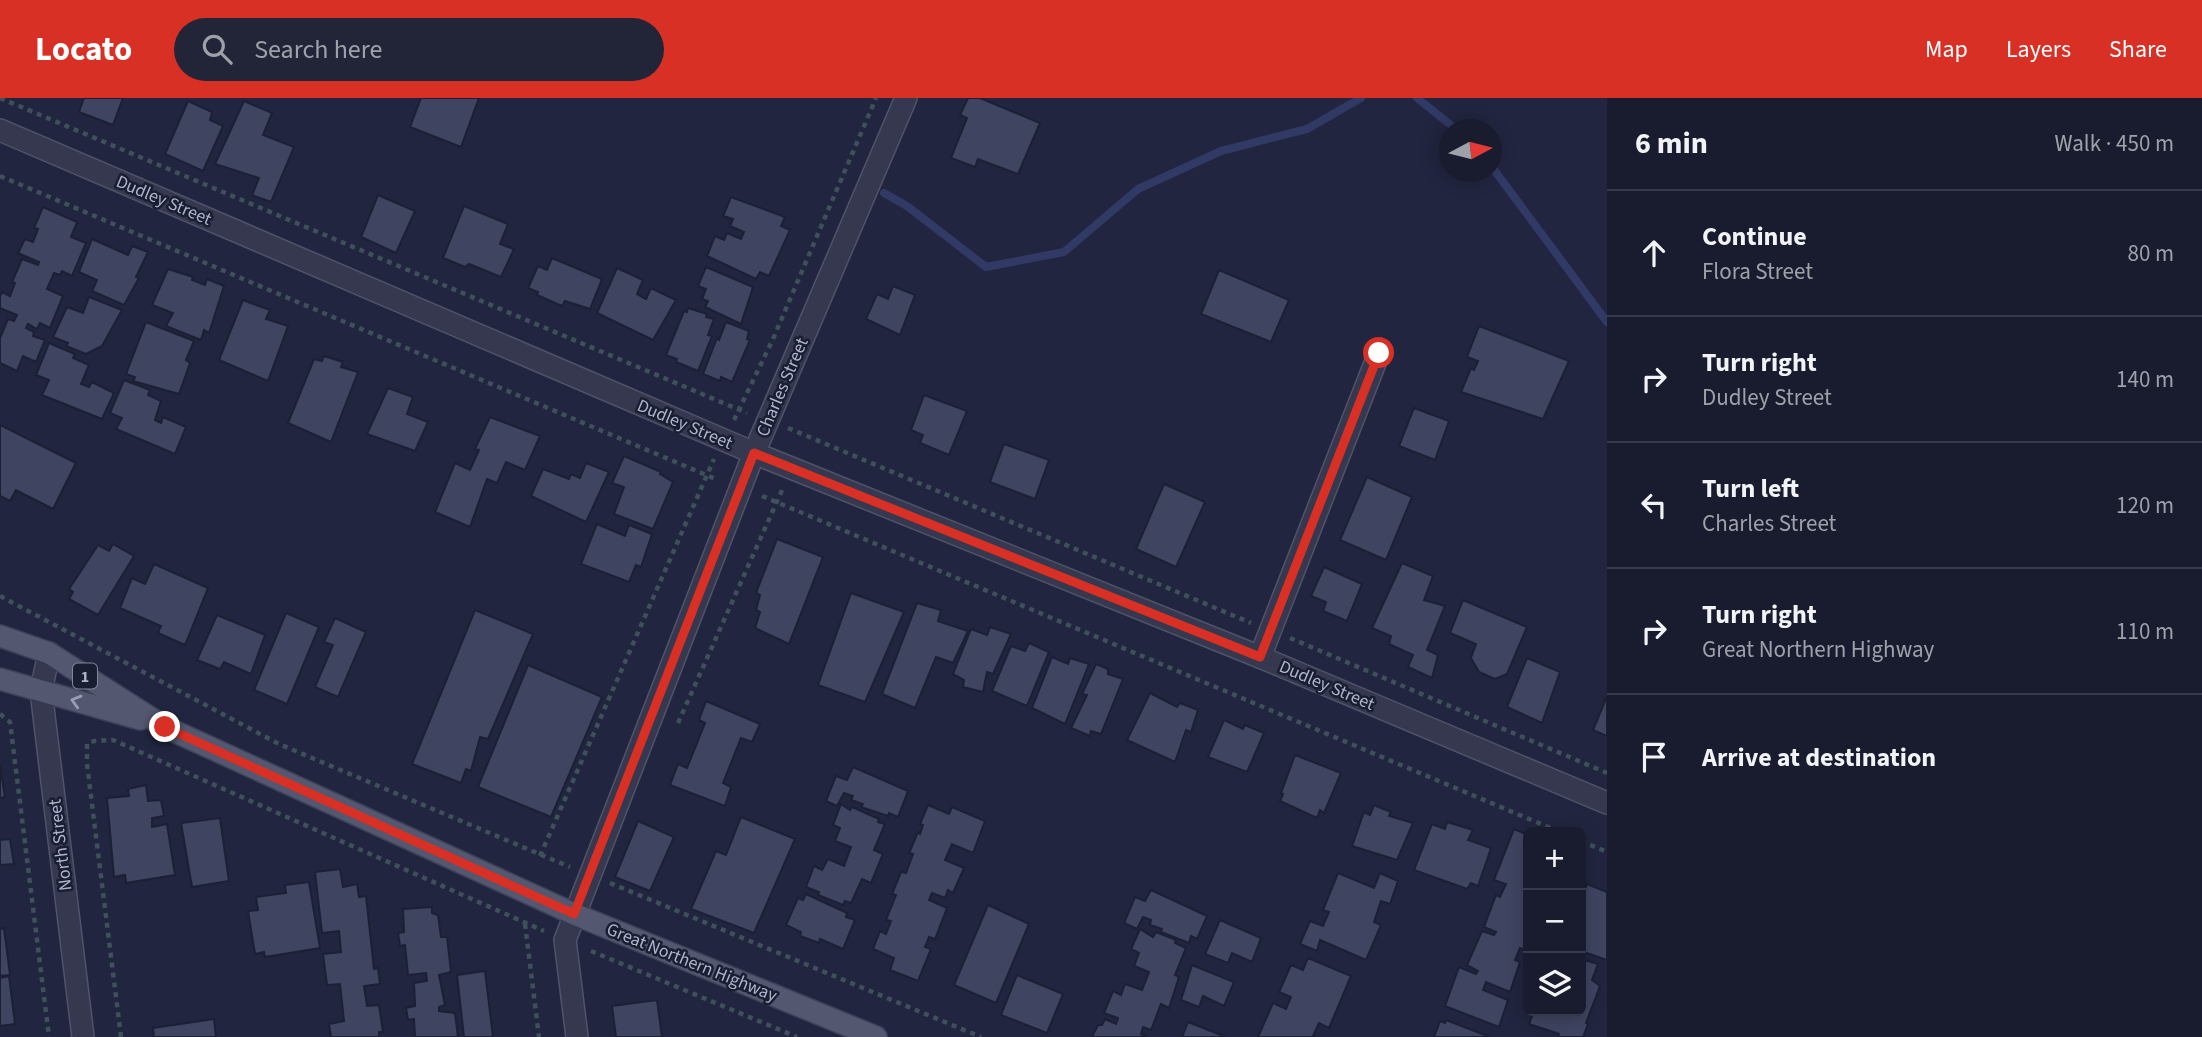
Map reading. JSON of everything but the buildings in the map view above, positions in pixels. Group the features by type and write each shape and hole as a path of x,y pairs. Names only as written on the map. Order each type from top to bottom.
{"main road":[{"name":"Great Northern Highway","path":"0,636 49,653 165,727 574,914 876,1037"},
{"name":"Great Northern Highway","path":"0,679 165,727"}],"street":[{"name":"Charles Street","path":"577,1037 565,940 574,914 754,453 906,98"},
{"name":"Dudley Street","path":"0,130 754,453 1260,657 1607,803"},
{"path":"1260,657 1379,353"},
{"name":"North Street","path":"49,653 41,691 83,1037"}],"path":[{"path":"0,98 754,416"},
{"path":"732,425 773,339 876,98"},
{"path":"0,176 727,484"},
{"path":"784,427 1256,625"},
{"path":"540,856 716,455"},
{"path":"674,730 784,484"},
{"path":"755,493 1548,827"},
{"path":"0,596 279,744 540,856 981,1037"},
{"path":"1286,636 1607,773"},
{"path":"0,714 10,722 49,1037"},
{"path":"121,1037 87,764 86,744 94,741 114,740 525,923 797,1037"},
{"path":"1586,843 1607,852"},
{"path":"525,923 539,1037"}],"waterway":[{"path":"884,193 907,206 986,267 1064,252 1138,189 1221,151 1307,129 1361,98"},
{"path":"1417,98 1443,119"},
{"path":"1502,180 1607,322"}],"route":[{"path":"165,727 574,914 754,453 1260,657 1379,353"}]}
